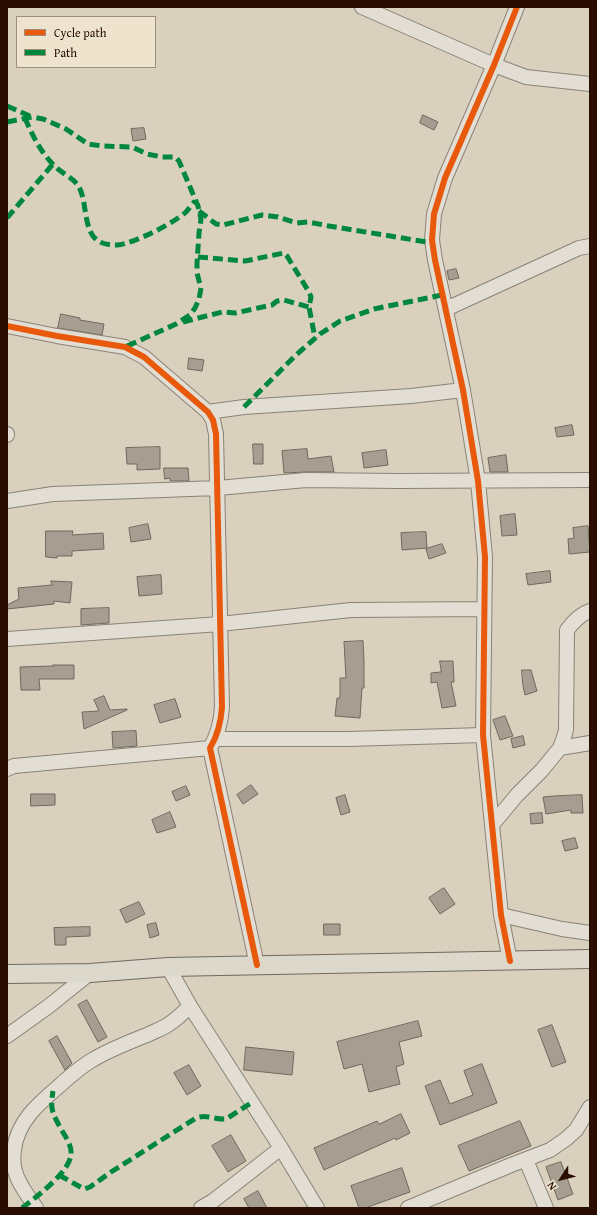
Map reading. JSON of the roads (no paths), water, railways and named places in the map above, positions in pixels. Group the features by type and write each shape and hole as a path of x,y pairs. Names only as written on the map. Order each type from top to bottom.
{"main road":[{"path":"7,974 90,973 168,967 590,959"}],"street":[{"path":"362,7 494,65 526,77 590,84"},
{"path":"510,961 501,915 483,736 484,557 478,481 463,390 432,240 434,214 445,178 494,65 517,7"},
{"path":"446,310 579,248 590,246"},
{"path":"7,326 125,347 144,357 208,412 214,420 218,488 222,708 220,724 213,743 257,965"},
{"path":"208,412 244,407 411,396 463,390"},
{"path":"7,501 53,494 218,488 306,480 590,480"},
{"path":"7,639 220,624 351,610 484,609"},
{"path":"492,825 560,748 566,730 567,630 578,618 590,611"},
{"path":"7,769 213,743 483,736"},
{"path":"560,748 590,743"},
{"path":"501,915 562,929 590,933"},
{"path":"168,967 190,1006 281,1148 317,1208"},
{"path":"7,1036 49,1006 90,973"},
{"path":"36,1208 20,1183 15,1172 13,1161 17,1136 25,1119 32,1110 71,1075 94,1059 163,1028 178,1018 190,1006"},
{"path":"408,1208 511,1164 526,1160 550,1150 576,1130 590,1107"},
{"path":"201,1208 213,1201 281,1148"},
{"path":"526,1160 546,1208"}]}
